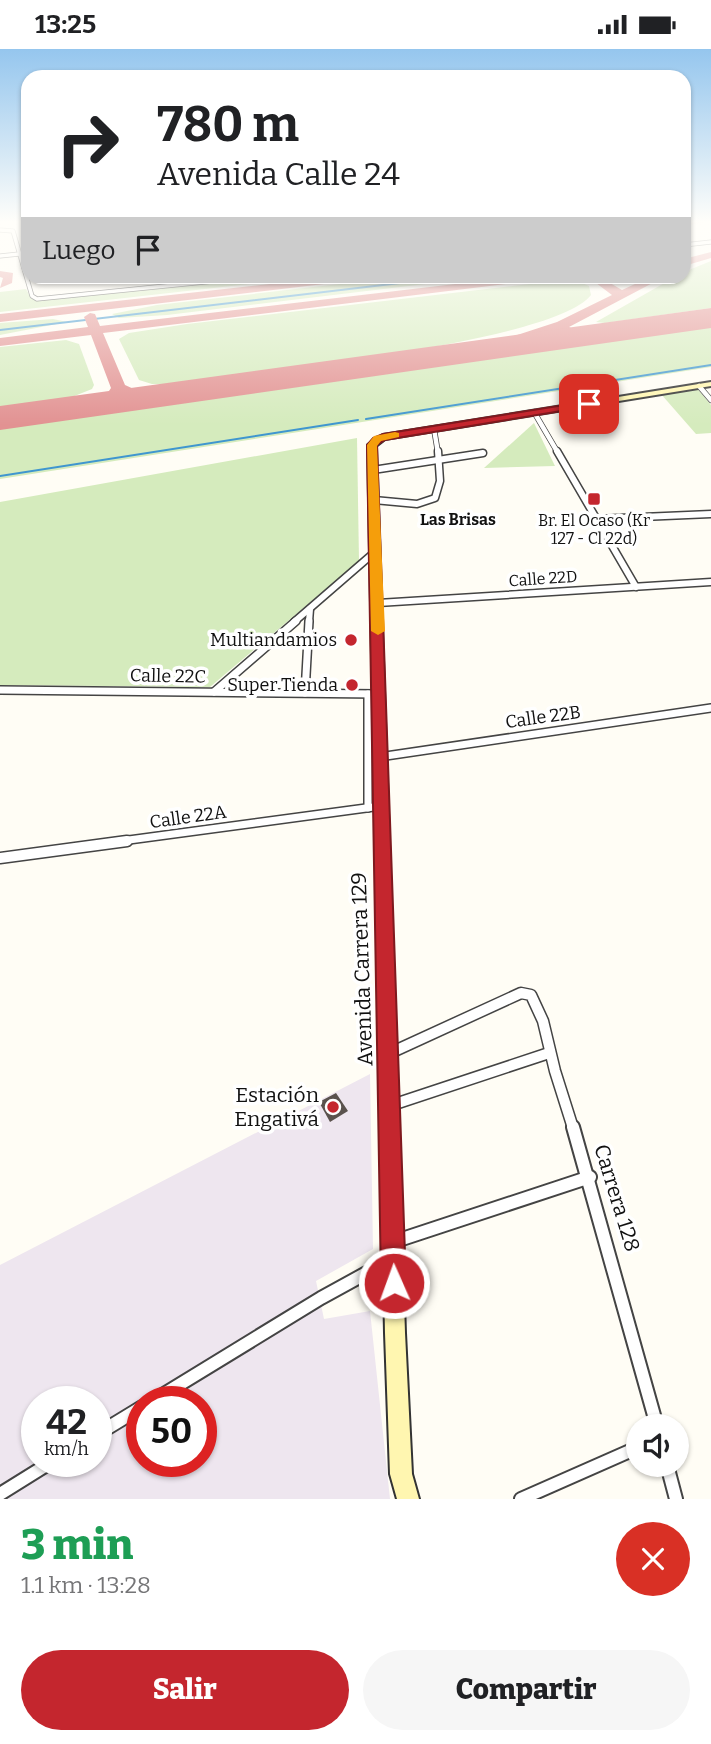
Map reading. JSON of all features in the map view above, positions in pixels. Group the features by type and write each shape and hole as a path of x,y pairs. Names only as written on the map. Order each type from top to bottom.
{"main road":[{"path":"434,429 711,384"},
{"name":"Avenida Carrera 129","path":"408,1499 401,1474 387,1054 374,807 379,757 373,694 378,603 372,445 378,439 434,429"}],"street":[{"path":"31,290 33,296 40,299 131,290"},
{"path":"699,386 711,400"},
{"path":"534,412 636,587"},
{"path":"374,500 428,502 436,499 440,492 434,429"},
{"path":"373,470 483,453"},
{"path":"596,519 711,514"},
{"path":"214,692 376,551"},
{"name":"Calle 22D","path":"378,603 711,582"},
{"path":"305,693 310,609"},
{"name":"Calle 22C","path":"0,690 373,694"},
{"path":"373,694 374,807"},
{"name":"Calle 22B","path":"379,757 711,708"},
{"name":"Calle 22A","path":"0,858 374,807"},
{"name":"Carrera 128","path":"387,1054 521,993 531,995 537,1003 550,1053 590,1177 654,1414"},
{"path":"389,1106 550,1053"},
{"path":"177,1386 321,1298 393,1250 590,1177"},
{"path":"521,1499 626,1453"},
{"path":"0,1494 27,1477"},
{"path":"670,1477 676,1499"}],"shaded area":[{"path":"370,1074 373,1249 316,1281 324,1319 370,1311 390,1499 0,1499 0,1265"}],"green space":[{"path":"26,290 31,298 45,300 142,290 200,290 0,312 0,292"},
{"path":"291,290 378,290 167,315 119,318 112,314 157,305"},
{"path":"482,290 590,290 591,295 565,312 519,328 459,342 323,364 166,384 139,380 119,339 129,333"},
{"path":"653,290 711,290 711,308 596,322"},
{"path":"53,319 67,322 0,335 0,323"},
{"path":"711,326 711,367 0,479 0,429"},
{"path":"66,340 79,344 94,385 92,389 72,397 0,407 0,347"},
{"path":"697,388 711,405 711,433 696,434 661,394"},
{"path":"534,423 555,466 484,468"},
{"path":"357,438 359,561 210,687 0,685 0,502"}],"building":[{"name":"Estación Engativá","path":"336,1093 348,1111 330,1122 319,1102"}],"waterway":[{"path":"0,330 343,290"},
{"path":"366,419 711,365"},
{"path":"0,476 358,420"}],"taxiway":[{"path":"0,318 247,290"},
{"path":"96,330 434,290"},
{"path":"612,290 619,294 618,297"},
{"path":"618,297 633,290"},
{"path":"562,325 618,297"},
{"path":"90,317 96,330"},
{"path":"458,353 508,342 562,325"},
{"path":"562,325 562,329 574,334 594,334"},
{"path":"0,342 96,330"},
{"path":"96,330 119,388"},
{"path":"89,406 112,397 119,388"},
{"path":"119,388 133,394 158,396"}],"runway":[{"path":"0,418 711,318"}],"slow traffic":[{"path":"378,631 372,445 378,439 395,435"}],"place":[{"name":"Br. El Ocaso (Kr 127 - Cl 22d)","path":"594,499"},
{"name":"Multiandamios","path":"351,640"},
{"name":"Super Tienda","path":"352,685"},
{"name":"Estación Engativá","path":"333,1107"}],"district":[{"name":"Las Brisas","path":"458,519"}],"route":[{"path":"394,1283 372,445 383,437 589,404"}]}
